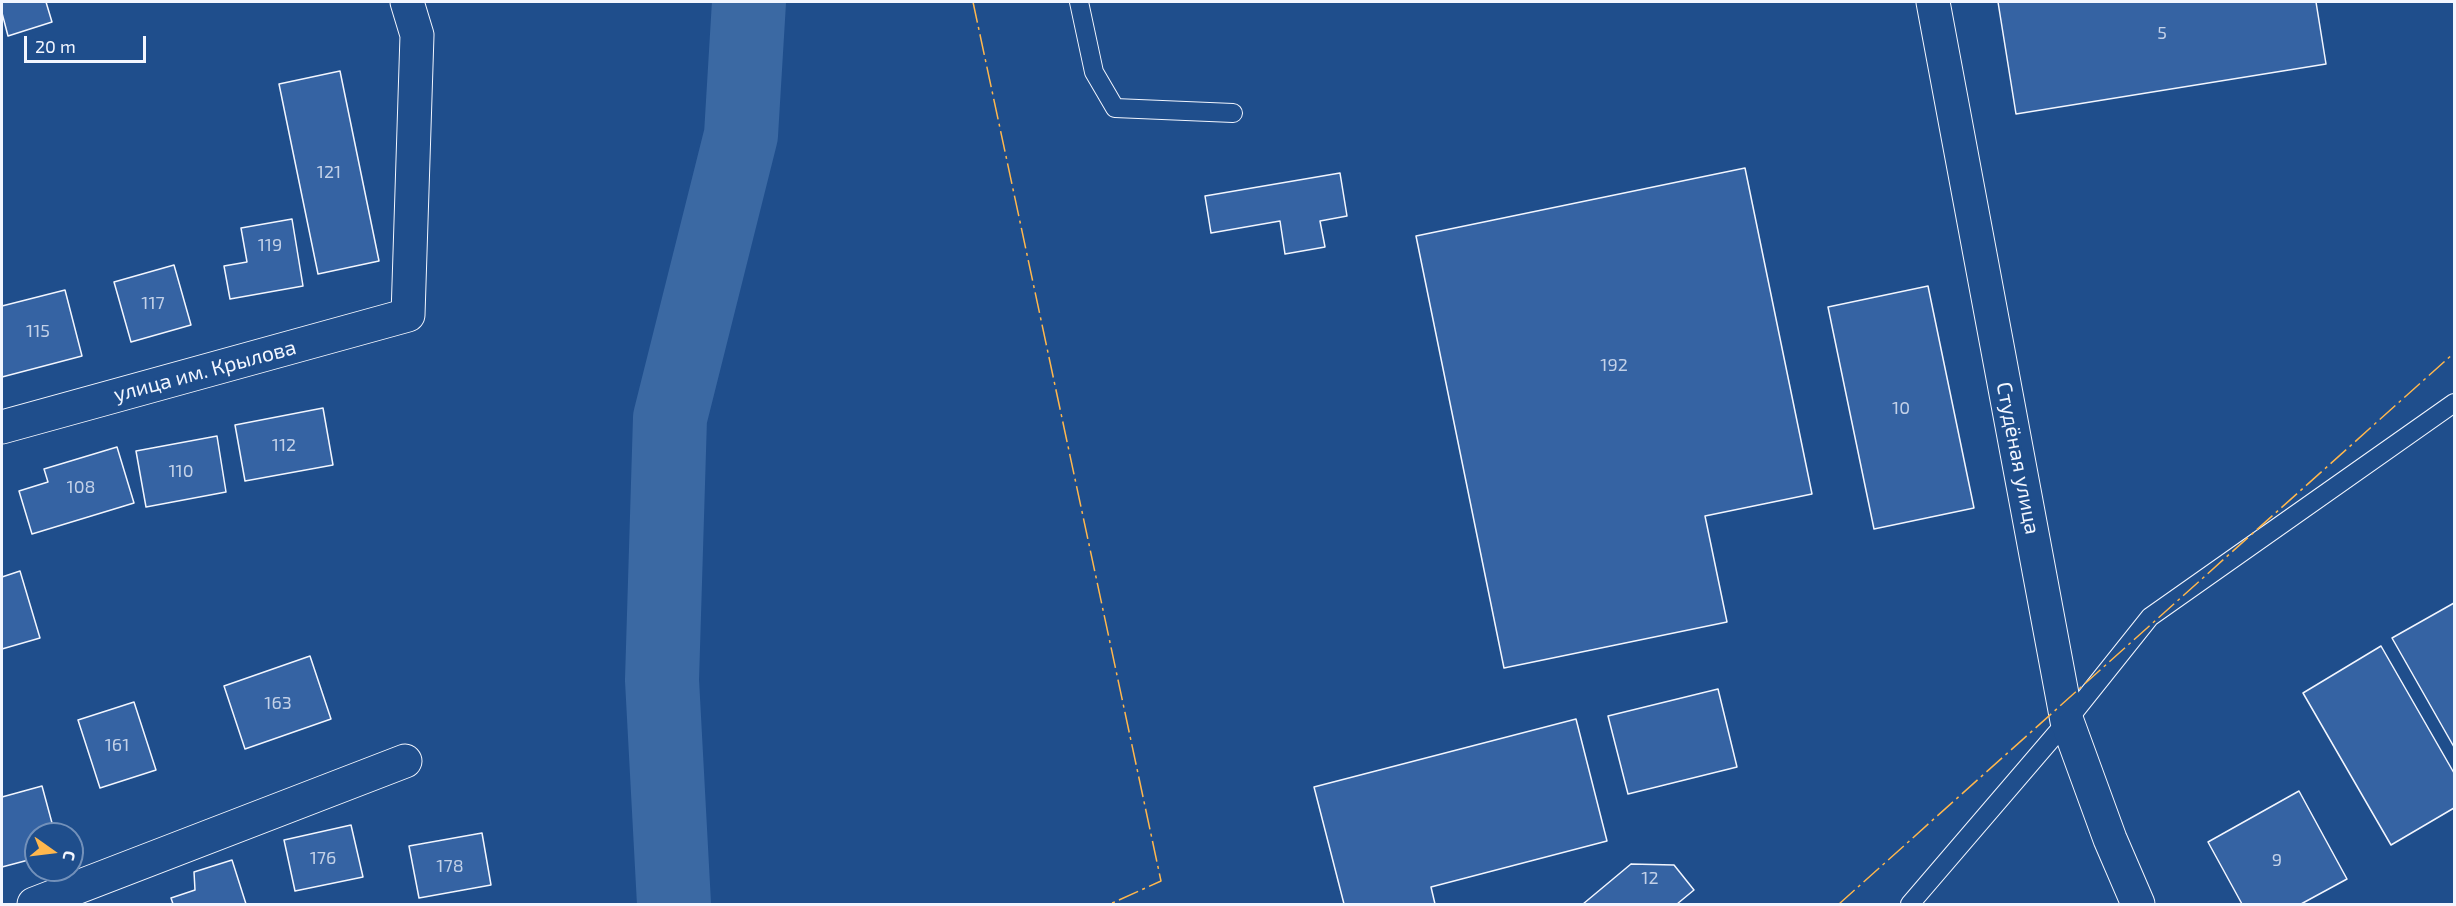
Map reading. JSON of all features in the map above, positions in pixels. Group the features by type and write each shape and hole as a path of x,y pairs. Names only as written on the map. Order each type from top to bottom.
{"street":[{"name":"улица им. Крылова","path":"2,428 408,315 417,35 407,2"},
{"name":"Студёная улица","path":"1933,2 2067,721 2110,839 2138,904"},
{"path":"34,904 405,761"}],"lane":[{"path":"1079,2 1094,72 1115,108 1233,113"},
{"path":"1910,904 2067,721 2150,617 2454,403"}],"building":[{"path":"2,2 46,2 52,22 8,36 2,13"},
{"path":"1998,2 2316,2 2326,64 2016,114"},
{"path":"340,71 379,261 318,274 279,84"},
{"path":"1745,168 1812,494 1705,516 1727,622 1504,668 1416,236"},
{"path":"1340,173 1347,216 1320,221 1325,247 1285,254 1280,221 1211,233 1205,196"},
{"path":"292,219 303,286 230,299 224,266 247,262 241,228"},
{"path":"174,265 191,325 131,342 114,282"},
{"path":"1928,286 1974,508 1874,529 1828,307"},
{"path":"65,290 82,356 2,377 2,306"},
{"path":"323,408 333,465 245,481 235,425"},
{"path":"217,436 226,492 146,507 136,451"},
{"path":"117,447 134,503 32,534 19,491 48,482 44,469"},
{"path":"20,571 40,638 2,649 2,577"},
{"path":"2454,603 2454,747 2392,638"},
{"path":"2381,646 2454,773 2454,808 2391,845 2303,693"},
{"path":"310,656 331,719 245,749 224,686"},
{"path":"1718,689 1737,767 1628,794 1608,716"},
{"path":"134,702 156,770 100,788 78,720"},
{"path":"1576,719 1607,841 1431,887 1435,904 1344,904 1314,787"},
{"path":"42,786 52,822 24,822 24,861 2,867 2,797"},
{"path":"2299,791 2347,879 2301,904 2242,904 2208,842"},
{"path":"351,825 363,877 295,891 284,840"},
{"path":"482,833 491,885 419,898 409,846"},
{"path":"232,860 246,904 173,904 171,898 195,890 194,872"},
{"path":"1631,864 1674,865 1694,890 1677,904 1583,904"}],"waterway":[{"path":"674,904 662,680 670,418 741,135 749,2"}],"power":[{"path":"973,2 1161,881 1110,904"},
{"path":"1839,904 2454,353"}]}
